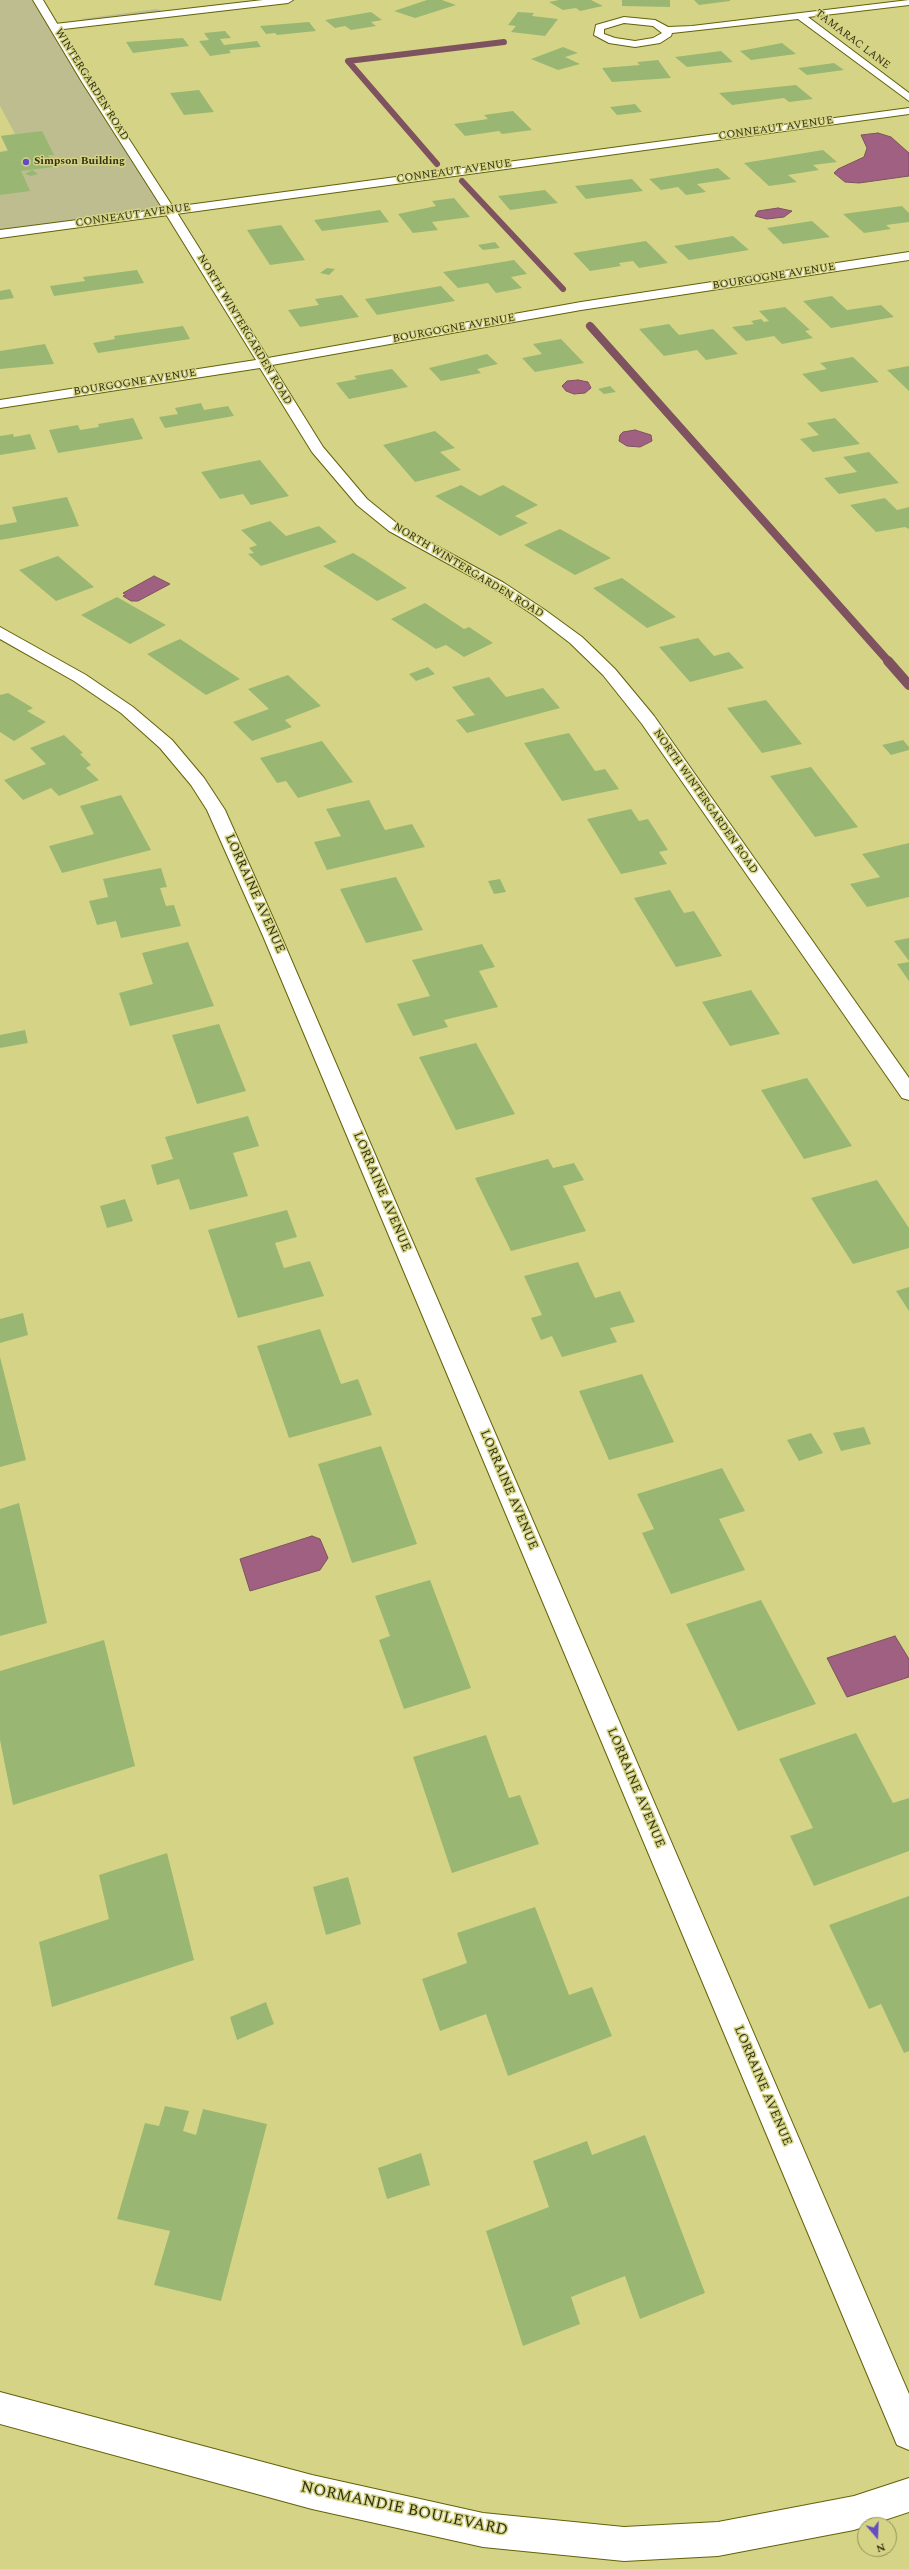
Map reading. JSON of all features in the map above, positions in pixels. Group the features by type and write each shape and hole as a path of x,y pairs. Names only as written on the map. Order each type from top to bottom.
{"street":[{"name":"WINTERGARDEN ROAD","path":"38,0 87,82 170,210"},
{"path":"52,22 210,0"},
{"path":"52,22 174,13 288,0"},
{"path":"666,30 667,34 656,41 635,44 612,41 604,38 597,31 605,24 629,20 655,23 666,30 909,2"},
{"path":"167,5 174,13"},
{"name":"TAMARAC LANE","path":"799,15 909,98"},
{"name":"CONNEAUT AVENUE","path":"0,234 909,111"},
{"name":"NORTH WINTERGARDEN ROAD","path":"170,210 317,449 337,476 362,502 394,528 498,586 540,613 576,640 609,672 652,726 909,1093"},
{"name":"BOURGOGNE AVENUE","path":"0,404 264,363 581,306 909,256"},
{"name":"LORRAINE AVENUE","path":"0,632 80,678 127,710 166,744 198,782 216,810 269,929 909,2433"},
{"name":"NORMANDIE BOULEVARD","path":"0,2408 312,2492 483,2530 624,2544 718,2540 854,2512 909,2495"}],"green space":[{"path":"0,0 38,0 170,211 0,234 0,152 8,150 1,136 15,134 0,106"},
{"path":"157,9 162,11 86,20 80,19"}],"shaded area":[{"path":"878,133 891,137 909,153 909,176 859,183 845,182 834,173 838,169 864,157 867,148 861,135"},
{"path":"778,208 792,211 784,217 767,219 755,216 758,211"},
{"path":"578,380 588,382 591,388 585,393 574,394 566,391 562,386 567,381"},
{"path":"635,430 651,435 652,441 640,447 627,446 619,441 620,435 623,432"},
{"path":"154,576 170,584 138,601 131,601 123,596 126,595 123,593"},
{"path":"312,1536 320,1539 328,1558 320,1570 250,1591 240,1559"},
{"path":"895,1636 909,1659 909,1677 847,1697 827,1658"}],"building":[{"path":"427,0 442,0 456,5 415,18 394,11"},
{"path":"559,0 591,0 603,6 580,11 576,8 563,10 549,2"},
{"path":"622,0 670,0 670,7 622,6"},
{"path":"694,0 730,0 730,1 699,5"},
{"path":"371,12 382,20 371,22 376,26 351,30 345,26 335,28 325,20"},
{"path":"518,12 534,13 532,16 558,19 545,36 511,32 516,26 508,25"},
{"path":"309,22 316,31 277,35 275,33 266,34 260,26"},
{"path":"225,31 231,38 220,39 224,45 257,41 261,47 229,50 231,53 210,56 199,41 209,40 204,33"},
{"path":"183,38 189,46 133,53 126,42"},
{"path":"782,43 796,54 751,60 740,51"},
{"path":"563,47 578,53 565,57 580,64 558,70 531,59"},
{"path":"721,51 733,62 687,67 675,57"},
{"path":"658,60 671,78 612,82 602,68 640,65 637,62"},
{"path":"834,63 844,70 807,75 798,68"},
{"path":"796,85 813,99 789,102 784,98 732,105 719,93"},
{"path":"199,90 214,112 184,115 170,93"},
{"path":"635,104 642,112 617,115 610,107"},
{"path":"513,111 532,130 502,134 499,131 465,136 454,124 488,119 484,115"},
{"name":"Simpson Building","path":"42,131 54,155 48,155 54,167 21,171 30,191 0,195 0,152 8,151 1,136"},
{"path":"823,150 837,162 813,165 819,170 788,175 797,182 769,186 744,163"},
{"path":"718,168 731,179 697,184 706,192 686,195 678,187 661,190 649,179"},
{"path":"32,170 38,174 31,176 25,174"},
{"path":"632,179 643,191 586,199 575,186"},
{"path":"545,190 558,203 510,210 498,196"},
{"path":"454,198 470,217 432,222 438,230 413,233 398,214 436,206 432,201"},
{"path":"902,206 909,213 909,222 886,225 891,229 864,233 843,214"},
{"path":"380,210 389,222 322,231 314,220"},
{"path":"812,221 830,237 783,244 767,228"},
{"path":"281,225 305,260 270,265 247,230"},
{"path":"733,236 749,250 689,260 674,246"},
{"path":"646,241 668,263 639,268 633,261 619,263 621,266 590,271 573,253"},
{"path":"495,242 500,248 483,250 478,245"},
{"path":"514,260 527,274 511,277 522,288 496,293 488,283 458,288 443,272"},
{"path":"327,268 335,269 329,275 320,273"},
{"path":"137,270 144,283 54,296 50,286 85,281 83,277"},
{"path":"441,286 455,301 377,315 365,299"},
{"path":"10,289 14,298 0,300 0,291"},
{"path":"342,295 359,317 300,327 288,310 319,305 315,299"},
{"path":"832,296 847,310 881,305 894,317 831,328 803,301"},
{"path":"785,307 810,330 805,331 813,338 782,344 774,336 746,341 732,327 754,324 751,321 761,319 764,322 769,321 759,311"},
{"path":"669,324 679,335 713,329 738,354 706,360 697,350 664,356 639,329"},
{"path":"183,326 190,339 98,353 93,343 115,339 114,336"},
{"path":"561,339 584,363 535,372 522,358 542,354 533,344"},
{"path":"45,344 54,364 0,369 0,351"},
{"path":"487,354 498,364 477,369 481,373 441,381 429,368"},
{"path":"853,357 879,382 821,392 802,374 827,369 820,363"},
{"path":"909,366 909,391 887,370"},
{"path":"392,369 408,387 349,399 336,383 357,379 354,376"},
{"path":"610,386 616,392 604,394 598,389"},
{"path":"201,403 204,410 228,406 234,416 165,428 159,417 178,414 175,408"},
{"path":"133,418 143,439 58,453 49,430 78,425 80,430 99,427 98,424"},
{"path":"835,418 860,444 813,452 800,439 819,435 807,423"},
{"path":"435,431 455,448 440,452 461,470 415,482 383,445"},
{"path":"13,434 14,437 30,434 36,449 0,455 0,436"},
{"path":"869,452 899,483 839,494 824,478 857,472 843,457"},
{"path":"260,460 289,496 251,505 243,494 220,499 201,472"},
{"path":"461,485 480,496 503,485 538,505 515,516 528,523 500,536 435,496"},
{"path":"67,497 79,526 0,540 0,525 17,522 12,507"},
{"path":"885,498 897,510 909,507 909,529 905,527 876,532 850,505"},
{"path":"270,521 286,536 319,526 337,542 261,566 248,554 254,553 249,548 257,545 241,530"},
{"path":"560,529 611,558 575,575 524,545"},
{"path":"353,553 407,588 377,601 323,566"},
{"path":"58,556 94,587 56,601 19,570"},
{"path":"622,578 676,617 647,628 593,588"},
{"path":"117,597 166,625 130,644 81,615"},
{"path":"425,603 464,629 469,627 493,643 464,657 446,645 436,649 391,619"},
{"path":"698,638 714,656 729,652 744,668 690,682 659,647"},
{"path":"180,639 240,679 206,695 147,654"},
{"path":"428,667 435,674 416,681 409,674"},
{"path":"288,675 321,706 285,720 292,727 252,741 233,722 269,709 248,689"},
{"path":"489,677 506,697 543,688 560,708 467,733 456,720 475,715 452,687"},
{"path":"8,693 33,708 27,711 46,722 14,741 0,732 0,695"},
{"path":"766,700 802,744 762,753 727,708"},
{"path":"569,733 595,771 605,769 619,789 562,801 524,743"},
{"path":"64,735 83,753 80,754 91,765 86,768 99,780 59,796 51,788 23,800 4,780 46,764 30,748"},
{"path":"903,740 909,747 909,750 891,755 882,745"},
{"path":"322,741 353,782 298,798 286,781 277,783 260,758"},
{"path":"811,767 858,827 815,837 770,776"},
{"path":"121,795 151,850 62,873 49,846 94,834 80,806"},
{"path":"369,800 385,830 412,824 425,847 327,870 314,842 341,836 326,809"},
{"path":"631,809 639,821 648,819 668,850 659,852 667,864 621,874 587,819"},
{"path":"909,843 909,897 867,907 850,884 880,877 862,854"},
{"path":"161,868 167,887 160,888 166,906 174,905 181,926 121,938 116,921 97,925 89,901 108,897 103,879"},
{"path":"396,877 423,930 366,943 340,889"},
{"path":"500,879 506,892 494,894 488,881"},
{"path":"670,890 684,913 694,911 722,956 676,967 634,898"},
{"path":"909,938 909,961 894,941"},
{"path":"188,942 214,1006 130,1026 119,993 153,984 142,953"},
{"path":"482,944 495,967 479,971 498,1007 444,1020 448,1027 413,1036 397,1004 430,996 412,960"},
{"path":"909,962 909,981 897,964"},
{"path":"751,990 780,1034 730,1046 702,1002"},
{"path":"219,1024 246,1091 197,1104 172,1035"},
{"path":"25,1030 28,1043 0,1048 0,1035"},
{"path":"476,1043 515,1114 456,1130 419,1057"},
{"path":"807,1078 852,1146 804,1159 761,1090"},
{"path":"248,1116 259,1146 233,1153 248,1196 190,1210 179,1179 157,1185 151,1165 173,1159 165,1137"},
{"path":"548,1159 553,1168 574,1163 584,1180 563,1186 586,1231 511,1251 475,1178"},
{"path":"877,1180 909,1228 909,1248 853,1264 811,1198"},
{"path":"125,1199 133,1221 107,1228 100,1206"},
{"path":"287,1210 297,1237 275,1243 284,1268 310,1261 324,1296 238,1318 208,1230"},
{"path":"578,1262 595,1298 620,1291 635,1322 610,1328 617,1342 562,1357 552,1336 541,1340 531,1318 542,1315 524,1276"},
{"path":"909,1287 909,1311 896,1291"},
{"path":"23,1313 28,1335 0,1343 0,1319"},
{"path":"320,1329 341,1384 358,1379 372,1415 289,1438 257,1346"},
{"path":"0,1357 26,1460 0,1467"},
{"path":"642,1374 674,1442 609,1460 579,1391"},
{"path":"864,1427 871,1444 841,1451 833,1433"},
{"path":"811,1433 823,1453 799,1461 787,1440"},
{"path":"381,1446 417,1544 352,1563 318,1464"},
{"path":"722,1468 745,1511 719,1519 745,1570 671,1594 642,1533 654,1529 637,1494"},
{"path":"19,1503 47,1623 0,1636 0,1509"},
{"path":"430,1580 471,1688 404,1709 379,1640 390,1636 375,1596"},
{"path":"761,1600 816,1704 738,1731 686,1624"},
{"path":"104,1640 135,1766 13,1805 0,1740 0,1671"},
{"path":"856,1733 893,1803 909,1798 909,1851 814,1886 790,1836 813,1828 779,1759"},
{"path":"486,1735 509,1798 520,1795 539,1844 452,1873 413,1757"},
{"path":"167,1853 194,1960 52,2007 39,1942 109,1919 99,1875"},
{"path":"348,1877 361,1924 326,1935 313,1887"},
{"path":"909,1896 909,2051 904,2053 881,2004 869,2009 829,1925"},
{"path":"535,1907 569,1995 592,1987 612,2036 508,2076 486,2014 440,2031 422,1979 467,1963 457,1933"},
{"path":"266,2002 274,2024 237,2040 230,2017"},
{"path":"165,2106 189,2111 183,2131 196,2135 203,2109 267,2124 221,2301 154,2285 170,2231 117,2219 145,2123 159,2126"},
{"path":"645,2135 705,2293 640,2319 625,2276 571,2297 580,2324 523,2346 486,2231 549,2207 533,2161 587,2141 592,2155"},
{"path":"421,2153 430,2185 387,2199 378,2168"}],"waterway":[{"path":"437,164 348,61 504,42"},
{"path":"462,181 563,289"},
{"path":"590,326 889,662"},
{"path":"888,661 909,685"}],"place":[{"name":"Simpson Building","path":"26,162"}]}
